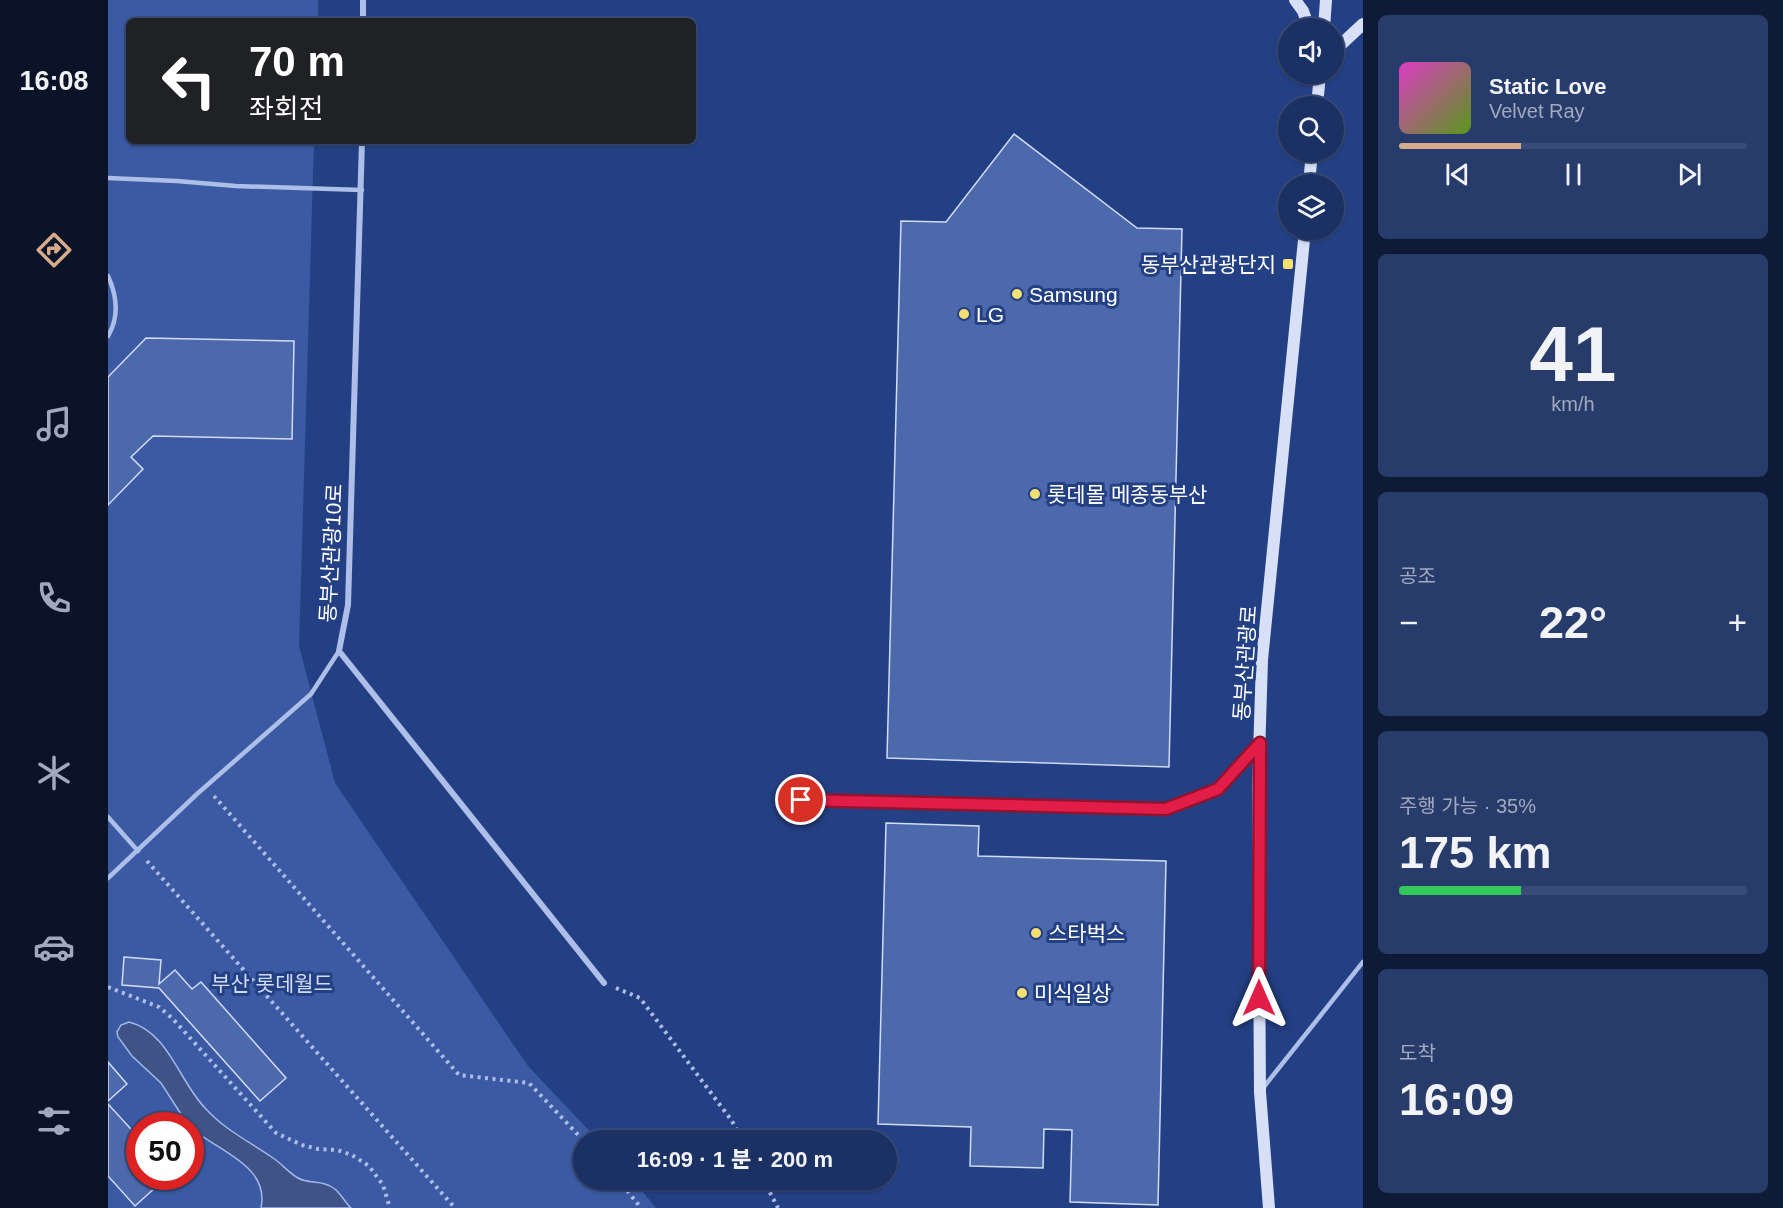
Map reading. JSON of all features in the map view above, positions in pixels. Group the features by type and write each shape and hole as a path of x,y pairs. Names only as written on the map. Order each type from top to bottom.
{"main road":[{"path":"1295,0 1305,18"},
{"path":"1325,18 1326,0"},
{"path":"1344,42 1363,24"},
{"name":"동부산관광로","path":"1269,1208 1260,1092 1262,660 1304,240"}],"street":[{"path":"363,0 363,18"},
{"name":"동부산관광10로","path":"362,144 348,605 339,651 604,983"}],"lane":[{"path":"108,178 236,186 362,190"},
{"path":"108,276 117,305 115,320 108,336"},
{"path":"108,878 206,786 311,694 339,651"},
{"path":"801,800 1166,809 1218,789 1260,743"},
{"path":"108,817 138,851"},
{"path":"1260,1092 1363,962"}],"path":[{"path":"206,786 459,1075 529,1083 574,1130"},
{"path":"138,851 455,1208"},
{"path":"604,983 640,998 737,1130"},
{"path":"108,987 159,1007 172,1018 276,1133 302,1146 337,1150 352,1155 369,1166 384,1185 390,1208"},
{"path":"627,1190 641,1208"},
{"path":"769,1190 778,1208"}],"green space":[{"name":"부산 롯데월드","path":"108,0 318,0 318,18 126,18 126,144 314,144 299,646 335,783 528,1066 589,1130 573,1130 573,1190 641,1190 656,1208 108,1208"}],"shaded area":[{"path":"129,1022 154,1036 164,1047 197,1098 221,1123 298,1178 333,1188 351,1208 261,1208 262,1193 249,1169 204,1138 204,1112 180,1112 161,1083 132,1056 118,1037 117,1032 121,1025"}],"building":[{"name":"롯데몰 메종동부산","path":"1014,134 1137,228 1182,229 1169,767 887,758 901,221 946,222"},
{"path":"146,338 294,341 292,439 153,436 131,457 143,469 108,505 108,377"},
{"name":"미식일상","path":"886,823 979,826 978,856 1166,861 1158,1205 1070,1202 1072,1130 1044,1129 1043,1168 970,1166 971,1127 878,1124"},
{"path":"124,957 161,960 159,984 175,970 192,989 201,982 286,1078 260,1101 159,988 122,985"},
{"path":"108,1062 127,1084 108,1101"},
{"path":"108,1104 126,1124 126,1190 153,1190 135,1206 108,1176"}],"place":[{"name":"동부산관광단지","path":"1288,264"},
{"name":"Samsung","path":"1017,294"},
{"name":"LG","path":"964,314"},
{"name":"롯데몰 메종동부산","path":"1035,494"},
{"name":"스타벅스","path":"1036,933"},
{"name":"미식일상","path":"1022,993"}],"route":[{"path":"801,800 1166,809 1218,789 1260,743 1258,786 1259,998"}]}
